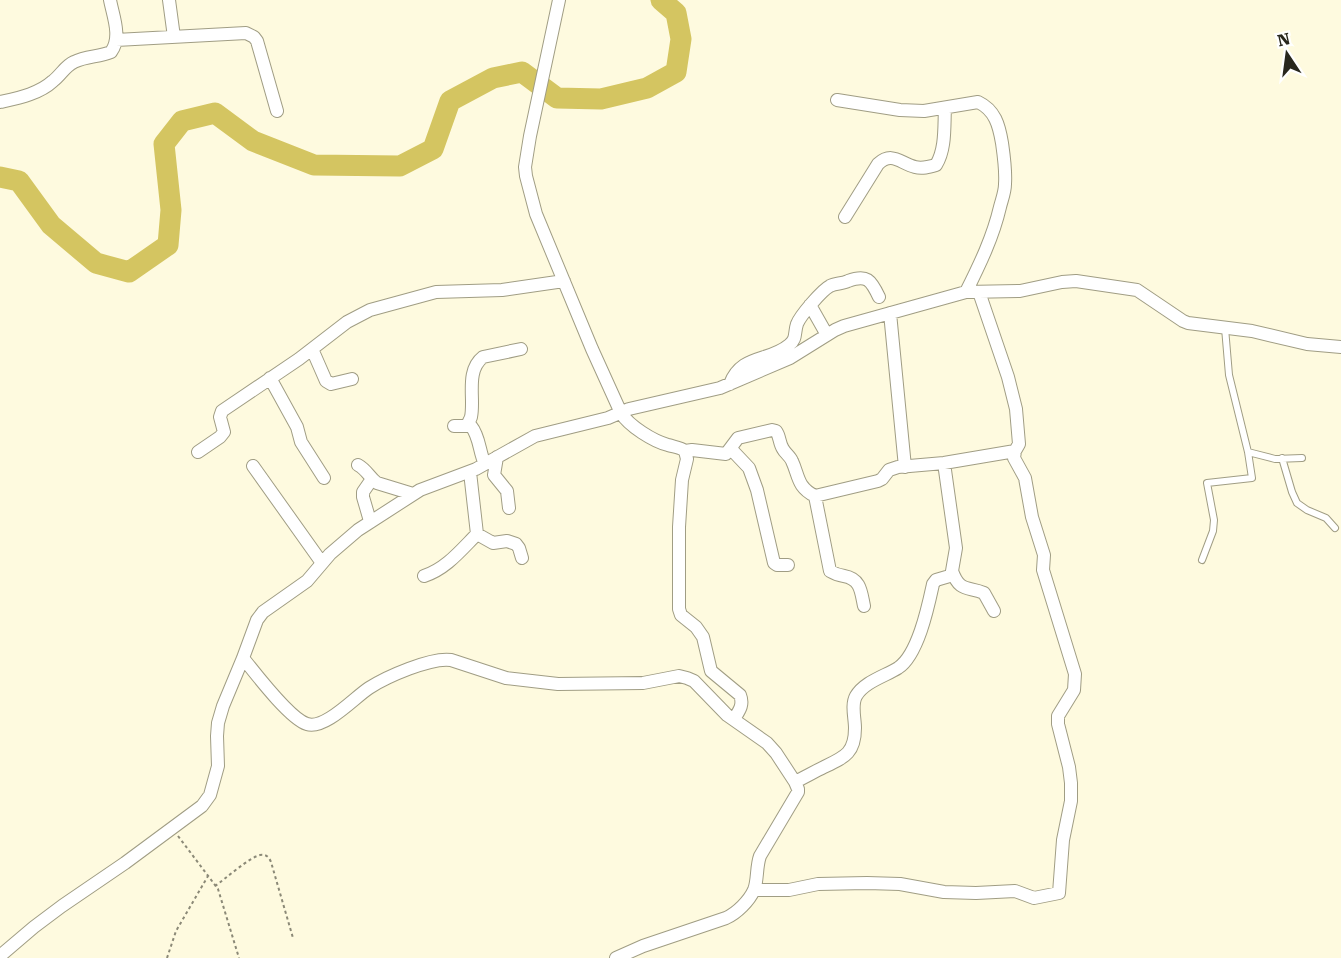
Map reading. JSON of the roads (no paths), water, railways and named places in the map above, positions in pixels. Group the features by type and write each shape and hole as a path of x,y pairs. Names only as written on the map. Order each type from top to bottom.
{"street":[{"path":"0,102 20,98 43,88 55,80 73,62 111,52 117,36 111,0"},
{"path":"169,0 174,37"},
{"path":"559,0 530,136 525,167 528,186 536,214 592,349 621,413 628,422 664,444 685,451 722,454 728,453 738,438 772,429 776,430 782,448 792,460 797,479 810,494 815,496 878,481 891,469 1015,451"},
{"path":"116,40 246,33 257,41 278,111"},
{"path":"837,100 900,110 924,111 978,102 994,114 1000,130 1006,166 1005,187 986,253 966,292"},
{"path":"845,217 878,164 884,159 890,157 916,167 936,165 943,142 945,108"},
{"path":"730,384 738,369 748,362 784,349 791,344 795,339 796,325 810,305 831,286 855,278 865,278 871,282 879,297"},
{"path":"198,453 224,432 220,417 222,411 347,322 364,313 436,292 502,290 564,281"},
{"path":"0,956 62,906 202,806 210,795 218,766 218,723 223,706 260,616 307,581 322,563 370,521 426,487 470,472 535,436 595,422 629,409 710,391 790,358 844,326 966,292 1020,291 1076,281 1132,289 1142,293 1183,321 1195,325 1252,331 1307,344 1341,347"},
{"path":"754,890 789,890 818,884 867,883 900,884 944,892 1015,891 1034,898 1059,893 1064,840 1071,801 1071,783 1058,716 1074,690 1075,674 1043,570 1044,555 1032,517 1025,478 1014,458 1019,444 1016,409 1011,387 979,292"},
{"path":"810,305 827,335"},
{"path":"890,313 905,467"},
{"path":"312,349 326,381 331,384 352,379"},
{"path":"467,426 471,416 471,388 475,369 480,360 483,357 521,349"},
{"path":"270,378 297,427 301,442 324,478"},
{"path":"454,426 471,426 476,433 480,454 485,464"},
{"path":"731,449 749,468 757,490 774,563 789,565"},
{"path":"685,451 687,459 682,480 679,527 679,609 681,615 696,627 703,637 711,671 740,695 742,707 734,719"},
{"path":"497,457 494,475 507,491 509,508"},
{"path":"944,463 956,548 953,575 966,590 984,593 994,611"},
{"path":"358,465 364,468 372,480 381,485 413,494"},
{"path":"254,466 322,563"},
{"path":"470,472 477,534"},
{"path":"370,521 363,492 372,480"},
{"path":"815,496 830,571 848,576 857,582 861,589 864,606"},
{"path":"477,534 493,543 507,541 516,544 522,558"},
{"path":"424,576 434,573 449,563 477,534"},
{"path":"795,782 840,761 850,751 855,729 856,696 867,685 906,662 920,634 933,584 936,580 953,575"},
{"path":"243,658 274,695 299,720 309,725 326,720 368,688 390,676 446,659 506,678 558,684 643,683 683,676 694,681 727,715 767,743 795,782 798,792 757,862 754,890 733,915 643,946 616,958"}],"lane":[{"path":"1202,560 1213,531 1214,520 1207,483 1252,478 1248,452 1228,375 1225,328"},
{"path":"1248,452 1275,459 1302,458"},
{"path":"1282,459 1297,503 1326,518 1335,528"}],"waterway":[{"path":"0,177 19,181 51,225 96,263 129,272 168,245 171,210 164,144 182,121 215,113 253,141 314,165 400,166 433,149 450,101 493,78 522,72 557,98 601,99 647,88 676,72 681,39 676,13 661,0"}]}
